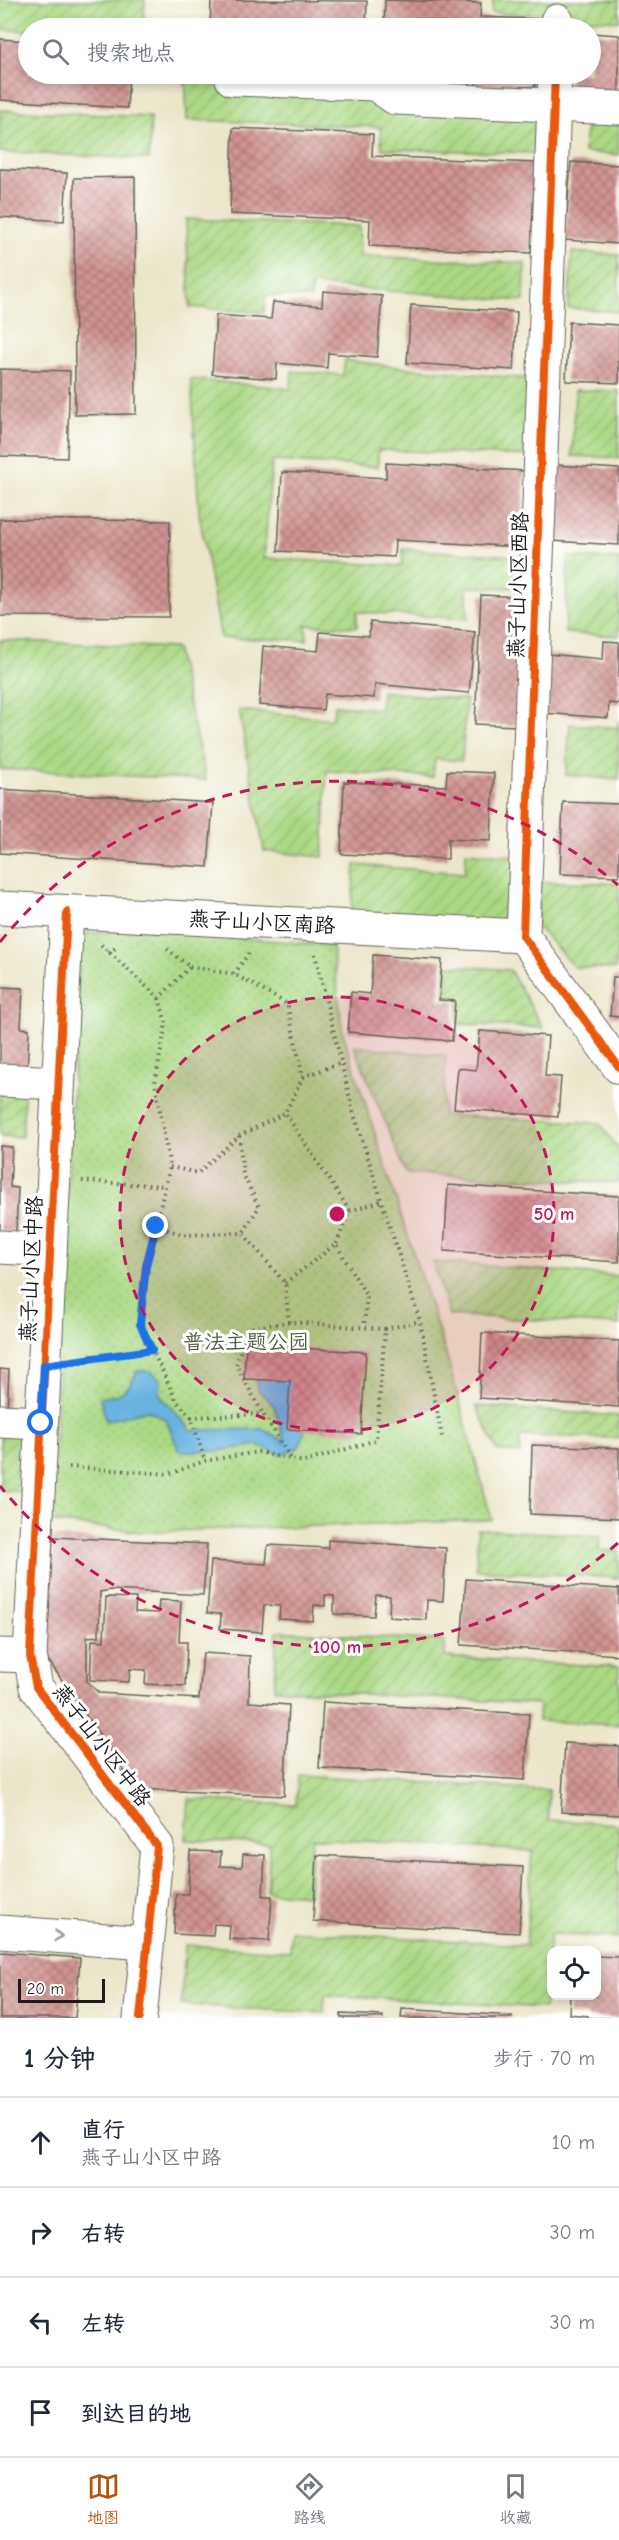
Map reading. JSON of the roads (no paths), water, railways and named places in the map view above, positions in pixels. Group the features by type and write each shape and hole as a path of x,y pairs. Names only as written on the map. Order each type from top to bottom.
{"street":[{"path":"375,84 395,98 619,108"},
{"name":"燕子山小区西路","path":"523,936 555,84"},
{"name":"燕子山小区南路","path":"0,908 523,936"},
{"name":"燕子山小区中路","path":"67,912 39,1466 15,1655 36,1687 157,1846 140,2018"},
{"path":"523,936 619,1067"},
{"path":"0,1080 58,1083"},
{"path":"0,1247 50,1250"},
{"path":"0,1421 41,1423"},
{"path":"0,1932 146,1943"}],"water":[{"path":"281,1353 307,1425 299,1447 282,1455 257,1445 217,1451 179,1451 166,1419 147,1410 106,1421 100,1398 123,1391 131,1384 137,1371 151,1371 161,1380 160,1395 191,1430 264,1429 285,1442 274,1406 257,1389 256,1362"}],"park label":[{"name":"普法主题公园","path":"246,1342"}]}
